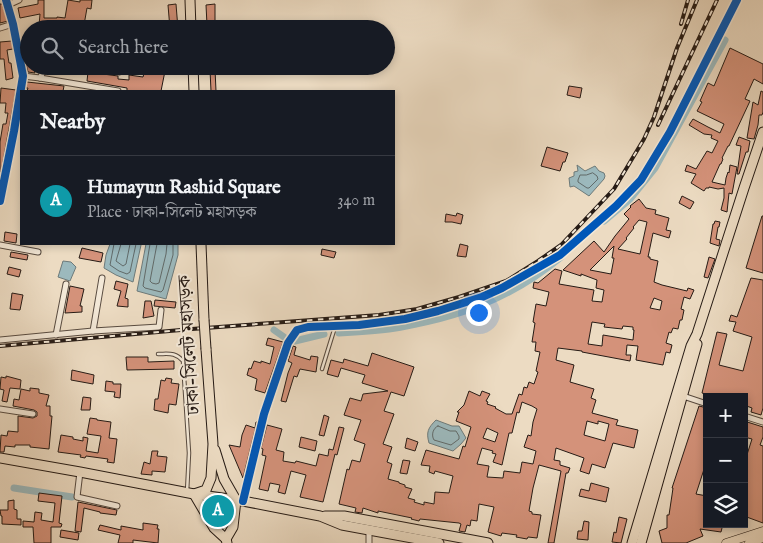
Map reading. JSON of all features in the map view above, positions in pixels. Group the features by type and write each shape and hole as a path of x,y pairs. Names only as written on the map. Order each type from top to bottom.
{"highway":[{"path":"190,0 191,20"},
{"path":"193,75 194,90"},
{"path":"639,542 690,346 697,334 763,132"},
{"name":"ঢাকা-সিলেট মহাসড়ক","path":"191,493 206,490 212,478 213,444 204,320 201,245"},
{"path":"639,542 683,396 696,348 697,334"},
{"name":"ঢাকা-সিলেট মহাসড়ক","path":"213,444 224,479 239,501"},
{"path":"0,458 320,516 344,516 488,543"},
{"path":"191,493 214,528 226,541 233,527 239,501"},
{"path":"320,516 342,525 439,543"}],"main road":[{"path":"726,543 763,532"},
{"path":"748,543 763,532"}],"street":[{"path":"19,0 7,2 20,60"},
{"path":"239,501 264,414 288,343 297,330 308,326 359,325 405,319 447,308 482,298 560,255 616,206 641,180 670,132 737,0"},
{"path":"0,28 13,24"},
{"path":"21,90 23,76 112,90"},
{"path":"0,201 20,96"},
{"path":"15,129 20,130"},
{"path":"0,245 38,252"},
{"path":"93,330 102,278"},
{"path":"56,335 66,284"},
{"path":"0,340 93,330 159,327 161,310"},
{"path":"683,396 703,403"},
{"path":"0,409 34,414"},
{"path":"748,417 763,422"},
{"path":"80,472 77,498 117,506"},
{"path":"369,543 370,530"}],"lane":[{"path":"322,369 335,326"},
{"path":"158,354 172,354 183,360 191,493"}],"water":[{"path":"577,165 585,171 595,166 604,173 604,179 589,196 574,186 570,187 569,178 574,176 574,172 578,171"},
{"path":"110,245 141,245 133,282 104,268"},
{"path":"146,245 178,245 178,255 166,299 137,291"},
{"path":"63,261 71,262 76,267 70,281 58,277"},
{"path":"436,420 452,426 459,426 466,438 453,451 429,443 428,430"}],"building":[{"path":"38,0 44,0 44,18 65,18 68,0 80,2 80,0 92,0 91,9 87,8 85,20 40,20 40,14 20,18 18,8 38,4"},
{"path":"0,4 2,4 8,21 0,23"},
{"path":"176,4 177,20 169,20 168,5"},
{"path":"215,4 215,20 207,20 206,5"},
{"path":"12,41 13,49 7,50 13,78 6,80 4,59 0,59 0,42"},
{"path":"730,48 763,64 763,84 754,79 745,99 750,101 712,182 725,185 730,165 737,167 732,194 729,193 727,212 721,210 724,188 709,187 704,191 691,183 696,174 685,171 687,165 696,169 707,151 712,153 718,141 711,138 712,135 704,134 689,125 693,119 720,133 724,124 697,111 708,83 714,86"},
{"path":"88,75 110,75 118,76 118,79 129,80 129,75 143,77 144,75 164,75 161,90 127,90 127,88 87,81"},
{"path":"210,75 215,75 216,90 211,90"},
{"path":"27,82 64,86 63,90 27,90 28,88 25,88"},
{"path":"569,86 582,88 580,98 567,95"},
{"path":"1,88 16,90 0,172 0,142 3,124 6,124 8,113 5,113 6,103 0,103"},
{"path":"761,91 763,92 763,112 762,115 759,115 754,139 747,138 753,102 758,105"},
{"path":"739,137 750,141 748,152 746,152 739,174 737,174 741,146 736,145"},
{"path":"547,147 568,153 560,171 541,166"},
{"path":"682,196 694,202 690,209 679,203"},
{"path":"639,199 646,208 656,210 655,214 669,218 666,230 671,231 669,238 653,233 648,257 658,261 654,282 687,291 688,288 694,290 690,299 684,297 681,309 684,310 678,329 673,328 671,333 669,332 666,343 672,345 670,353 666,352 663,365 636,360 638,346 627,345 626,355 631,355 630,361 558,348 556,360 574,365 570,382 594,389 591,398 596,400 592,413 618,420 616,425 638,430 634,448 613,443 605,468 592,464 589,474 580,471 584,458 556,448 554,460 560,461 560,465 570,468 568,473 566,473 554,543 548,543 561,471 539,465 529,511 532,514 541,515 537,538 528,537 527,539 516,537 517,535 502,533 501,536 488,532 494,507 479,504 477,521 471,520 470,526 467,525 465,532 459,531 461,524 459,523 420,519 419,521 363,508 362,513 355,512 356,508 339,504 347,469 349,470 352,460 360,462 365,444 354,440 361,420 344,415 350,398 361,401 363,394 388,391 362,383 365,375 341,368 338,377 327,374 331,360 343,363 344,359 368,366 372,353 414,367 404,396 391,392 384,411 394,414 383,444 392,447 387,462 392,464 388,479 412,489 408,498 415,500 414,502 424,505 424,502 434,504 435,492 449,493 453,476 435,471 434,474 429,472 430,466 421,465 426,450 459,459 471,427 456,421 459,412 457,412 464,405 469,391 480,396 482,391 490,394 486,401 488,402 487,404 496,407 506,414 512,414 519,394 522,395 524,387 527,388 529,382 534,384 538,372 536,371 540,352 535,351 536,342 532,342 535,323 533,322 536,304 546,306 549,292 533,288 534,282 538,283 555,269 562,271 559,284 594,290 592,301 602,302 604,290 596,288 597,280 563,270 594,241 604,252 629,219 624,214","holes":["639,220 647,222 640,254 618,249 627,239","614,246 612,258 614,258 611,274 590,270","654,298 662,301 660,310 650,308","592,322 605,324 604,327 622,329 623,326 633,327 633,340 603,335 602,346 588,344","522,402 537,409 531,436 528,435 524,447 536,451 533,464 522,462 520,473 504,471 503,478 487,477 489,466 477,464 482,448 493,451 492,453 496,454 493,462 502,465 509,433 512,433 517,412 519,413","587,421 609,424 605,441 584,435","487,428 498,433 495,442 483,438"]},
{"path":"457,213 463,215 461,224 445,222 446,214 456,216"},
{"path":"763,216 763,273 746,268"},
{"path":"715,221 720,222 716,239 720,240 719,246 710,243"},
{"path":"5,232 17,234 16,243 4,241"},
{"path":"460,244 468,246 466,257 457,256"},
{"path":"82,248 103,253 101,262 79,258"},
{"path":"322,249 336,252 334,258 321,255"},
{"path":"11,252 28,255 27,260 10,257"},
{"path":"709,257 715,259 708,278 704,277"},
{"path":"9,267 21,270 19,277 7,274"},
{"path":"751,278 763,280 763,408 761,415 751,412 752,408 748,406 748,393 702,393 717,332 727,334 719,365 743,371 752,337 733,331 736,322 729,321 731,315 737,317"},
{"path":"116,281 128,284 125,298 128,299 128,307 117,306 121,291 114,289"},
{"path":"70,286 84,289 80,306 82,306 82,312 65,313"},
{"path":"12,293 23,295 20,310 10,309"},
{"path":"155,300 176,302 175,308 154,306"},
{"path":"145,301 151,301 154,316 143,318"},
{"path":"268,338 283,342 265,393 255,390 257,379 247,375 254,361 270,364 274,347 266,345"},
{"path":"293,346 296,347 294,355 310,360 311,356 318,357 316,372 300,369 297,377 294,376 286,402 281,401 292,363 288,361"},
{"path":"126,357 148,357 148,362 174,361 174,369 127,370"},
{"path":"72,370 94,375 93,384 71,380"},
{"path":"6,376 21,380 20,389 10,388 7,402 2,401 4,390 0,389 1,377 6,378"},
{"path":"166,378 172,379 171,383 179,384 176,405 169,404 168,413 154,410 155,399 158,399 161,380 165,381"},
{"path":"106,381 113,382 113,384 121,384 120,398 114,397 115,392 105,391"},
{"path":"30,388 39,389 39,393 49,395 46,406 50,406 50,416 52,416 49,449 30,447 30,445 15,445 15,447 5,446 4,452 0,452 1,435 7,436 8,431 18,432 18,416 33,418 37,416 37,412 34,410 13,406 14,399 19,400 21,389 30,391"},
{"path":"83,397 91,398 90,410 81,410"},
{"path":"699,406 703,407 703,472 696,494 703,495 703,528 722,528 721,532 700,529 703,536 686,543 662,543 659,531 667,528 667,515 669,515 672,488"},
{"path":"324,415 329,417 324,436 319,435"},
{"path":"90,418 111,422 109,438 117,439 114,463 107,462 108,459 86,456 85,458 80,457 81,455 58,452 61,435 83,441 83,437 88,438 86,451 98,453 101,436 87,434"},
{"path":"257,422 243,478 229,445 240,447 246,425 255,428"},
{"path":"748,422 763,427 763,437 760,445 763,446 763,523 748,517 748,452 752,439 748,438"},
{"path":"267,425 282,429 276,450 284,452 283,461 295,463 296,461 316,466 319,454 328,456 329,449 333,450 339,427 344,428 337,455 335,454 323,502 300,497 306,475 291,471 285,494 278,492 280,485 270,483 268,491 259,489 266,456 262,455 263,449 261,448"},
{"path":"301,437 317,441 315,451 299,447"},
{"path":"407,438 418,442 415,451 405,448"},
{"path":"152,451 158,451 157,456 167,457 165,472 152,471 152,475 141,474 144,462 150,464"},
{"path":"403,460 410,461 407,474 400,473"},
{"path":"591,483 609,488 606,502 579,496 581,489 589,491"},
{"path":"39,493 62,496 59,523 62,524 61,527 51,527 51,543 34,543 33,527 23,527 23,521 34,522 35,512 42,513 41,520 53,522 55,503 38,501"},
{"path":"14,500 14,509 17,510 17,519 21,519 21,525 2,524 0,510 8,510 8,501"},
{"path":"78,502 117,510 116,515 84,508 81,532 75,531"},
{"path":"619,517 627,519 621,543 612,542"},
{"path":"584,521 589,522 588,540 577,539 578,531 582,531"},
{"path":"143,523 158,525 158,543 133,540 133,543 118,543 120,535 98,530 100,525 121,530 121,526 143,530"},
{"path":"61,530 79,533 78,540 60,537"}],"waterway":[{"path":"604,221 630,199 655,168 725,40"},
{"path":"339,333 396,328 436,320 474,308 511,291 545,270 561,257"},
{"path":"274,330 284,337"},
{"path":"295,341 324,334"},
{"path":"14,488 72,497"}],"railway":[{"path":"681,24 688,0"},
{"path":"0,346 379,315 417,309 506,281 561,245 614,189 644,139 654,117 677,48 697,0"},
{"path":"658,125 717,0"}],"cycle path":[{"path":"6,0 20,60"},
{"path":"243,501 264,414 288,343 297,330 308,327 359,325 405,319 438,311 482,297 502,288 560,255 616,206 641,180 670,132 737,0"},
{"path":"21,90 23,75"},
{"path":"0,201 20,94"}],"place":[{"name":"Humayun Rashid Square","path":"218,511"}]}
